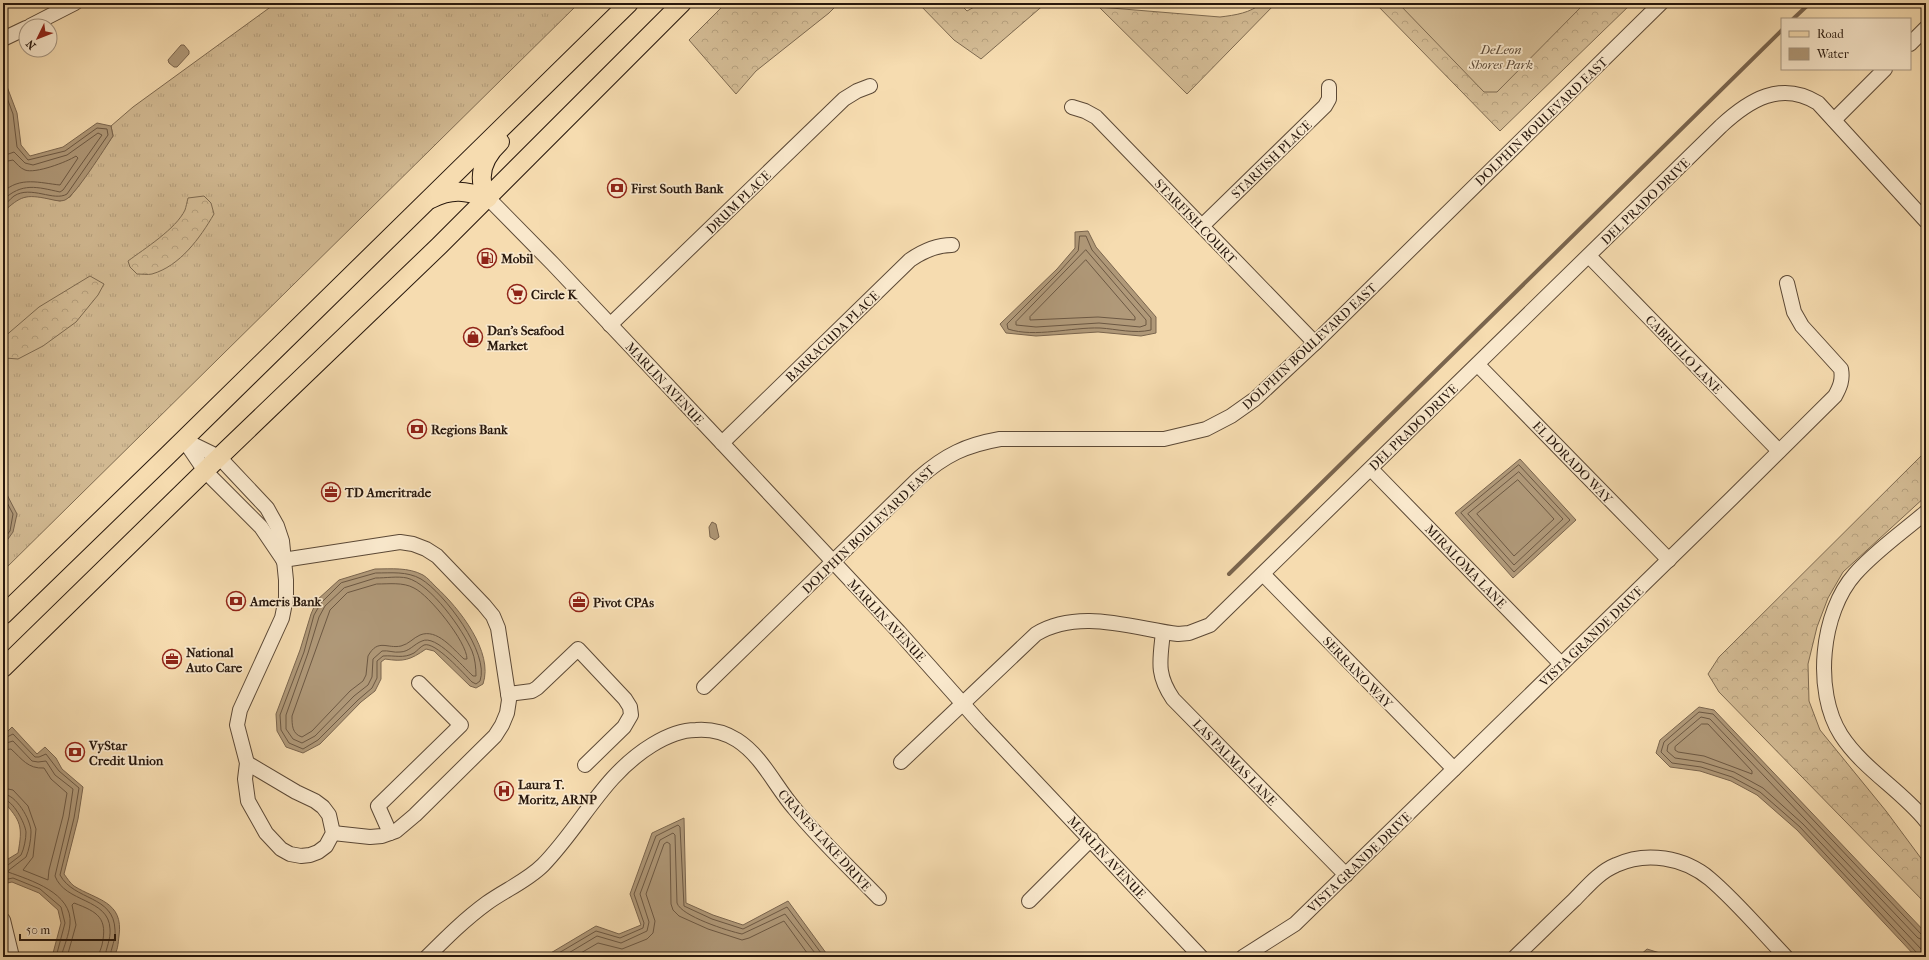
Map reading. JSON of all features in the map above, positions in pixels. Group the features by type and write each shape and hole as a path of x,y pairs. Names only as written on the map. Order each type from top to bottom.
{"main road":[{"path":"3,668 219,457 488,198 682,3"},
{"path":"488,198 482,183 482,168 490,151 600,44 624,8"},
{"path":"3,615 184,440 624,8"},
{"path":"425,202 449,191 463,191 488,198"}],"street":[{"path":"46,18 75,3"},
{"name":"DOLPHIN BOULEVARD EAST","path":"704,687 931,468 960,449 979,443 1000,439 1150,441 1192,433 1219,423 1244,408 1315,343 1661,3"},
{"path":"1911,43 1926,28"},
{"path":"3,39 18,32"},
{"path":"1834,120 1884,70"},
{"name":"DRUM PLACE","path":"610,325 844,99 857,91 870,86"},
{"name":"STARFISH PLACE","path":"1202,226 1325,106 1329,99 1329,87"},
{"name":"DEL PRADO DRIVE","path":"901,762 1036,634 1045,629 1080,622 1103,622 1178,634 1189,633 1210,624 1478,365 1726,121 1752,102 1765,96 1781,93 1796,94 1808,97 1818,103 1926,221"},
{"name":"STARFISH COURT","path":"1072,107 1085,111 1096,117 1315,343"},
{"name":"MARLIN AVENUE","path":"488,198 722,443 1201,957"},
{"name":"BARRACUDA PLACE","path":"722,443 910,260 923,251 937,246 952,245"},
{"name":"CABRILLO LANE","path":"1589,256 1779,451"},
{"name":"VISTA GRANDE DRIVE","path":"1243,957 1294,924 1346,875 1669,560 1834,396 1840,386 1842,378 1841,369 1802,326 1794,312 1787,283"},
{"name":"EL DORADO WAY","path":"1478,365 1669,560"},
{"path":"184,440 219,457 267,508 280,534 286,580 286,598 282,618 240,710 237,725 247,763 245,779 248,801 266,834 281,849 290,854 310,855 326,846 333,833 329,815 323,806 247,763"},
{"path":"184,440 205,471 260,527 283,560"},
{"name":"MIRALOMA LANE","path":"1370,469 1561,664"},
{"path":"1926,512 1854,575 1841,595 1831,622 1825,650 1824,667 1825,688 1828,700 1841,734 1869,767 1899,792 1926,821"},
{"path":"283,560 400,542 413,544 426,549 437,556 493,616 498,628 508,694 507,713 495,736 406,824 390,833 370,837 333,833"},
{"name":"SERRANO WAY","path":"1263,574 1454,769"},
{"name":"LAS PALMAS LANE","path":"1163,632 1160,664 1161,677 1164,686 1173,699 1346,875"},
{"path":"508,694 532,691 537,688 578,649 625,699 630,707 631,715 624,727 585,765"},
{"path":"390,833 378,806 461,725 419,682"},
{"name":"CRANES LAKE DRIVE","path":"427,957 466,919 487,903 528,877 542,865 620,768 640,752 662,738 692,730 721,732 750,750 795,810 879,898"},
{"path":"1029,901 1091,839"},
{"path":"1515,957 1598,876 1615,865 1645,857 1669,859 1681,862 1702,873 1717,886 1786,957"},
{"path":"3,920 12,957"}],"green space":[{"path":"276,3 579,3 3,571 3,212 17,199 33,195 60,201 70,197 113,136 111,126 133,107"},
{"path":"726,3 839,3 829,13 756,71 736,94 689,40"},
{"path":"918,3 959,3 967,11 981,3 1046,3 981,59 954,40"},
{"path":"1262,3 1276,3 1187,94 1099,7 1220,17 1248,11"},
{"name":"DeLeon Shores Park","path":"1375,3 1632,3 1500,131"},
{"path":"1579,3 1582,6 1497,92 1484,92 1399,4"},
{"path":"204,196 211,203 214,214 196,241 172,265 150,274 137,274 130,267 128,261 175,224 185,210 188,198"},
{"path":"90,276 104,284 98,295 76,322 43,346 18,359 5,358 3,338 39,307"},
{"path":"1926,451 1926,496 1843,572 1828,598 1817,627 1808,664 1809,701 1820,730 1886,811 1926,865 1926,904 1719,692 1708,674 1719,657"}],"water":[{"path":"181,45 184,45 189,51 189,54 177,67 174,67 168,60"},
{"path":"3,76 17,113 21,145 30,156 63,147 97,123 111,126 113,136 76,190 65,200 57,201 41,197 29,197 19,200 3,212 3,158 6,134 3,125"},
{"path":"1088,231 1096,247 1156,317 1156,333 1141,336 1098,332 1036,336 1006,333 1000,324 1057,269 1075,248 1075,232"},
{"path":"1520,459 1576,520 1513,578 1455,513"},
{"path":"3,487 17,514 13,532 3,546"},
{"path":"712,522 716,524 719,537 715,540 710,537 709,527"},
{"path":"375,569 399,569 417,572 427,578 445,596 464,618 479,645 484,658 485,672 483,684 476,688 470,686 434,651 426,649 416,656 402,660 385,659 381,662 381,679 375,691 361,702 320,744 303,753 286,747 277,731 276,714 317,600 339,580"},
{"path":"1699,707 1714,710 1926,933 1926,957 1916,957 1797,830 1757,795 1731,781 1700,771 1670,767 1656,753 1660,740"},
{"path":"12,727 37,754 45,747 56,758 62,769 83,787 78,819 64,874 74,886 107,903 113,908 117,915 119,924 119,936 117,950 113,957 52,957 61,923 58,910 39,893 12,882 3,884 3,862 18,853 20,836 17,819 3,801 3,736"},
{"path":"684,818 686,903 713,915 743,925 788,901 829,957 544,957 596,926 619,934 641,925 630,894 652,833"},
{"path":"1647,949 1663,954 1666,957 1638,957"}],"waterway":[{"path":"1794,18 1810,3"},
{"path":"1229,574 1781,31"}],"place":[{"name":"First South Bank","path":"617,188"},
{"name":"Mobil","path":"487,258"},
{"name":"Circle K","path":"517,294"},
{"name":"Dan's Seafood Market","path":"473,337"},
{"name":"Regions Bank","path":"417,429"},
{"name":"TD Ameritrade","path":"331,492"},
{"name":"Ameris Bank","path":"236,601"},
{"name":"Pivot CPAs","path":"579,602"},
{"name":"National Auto Care","path":"172,659"},
{"name":"VyStar Credit Union","path":"75,752"},
{"name":"Laura T. Moritz, ARNP","path":"504,791"}]}
